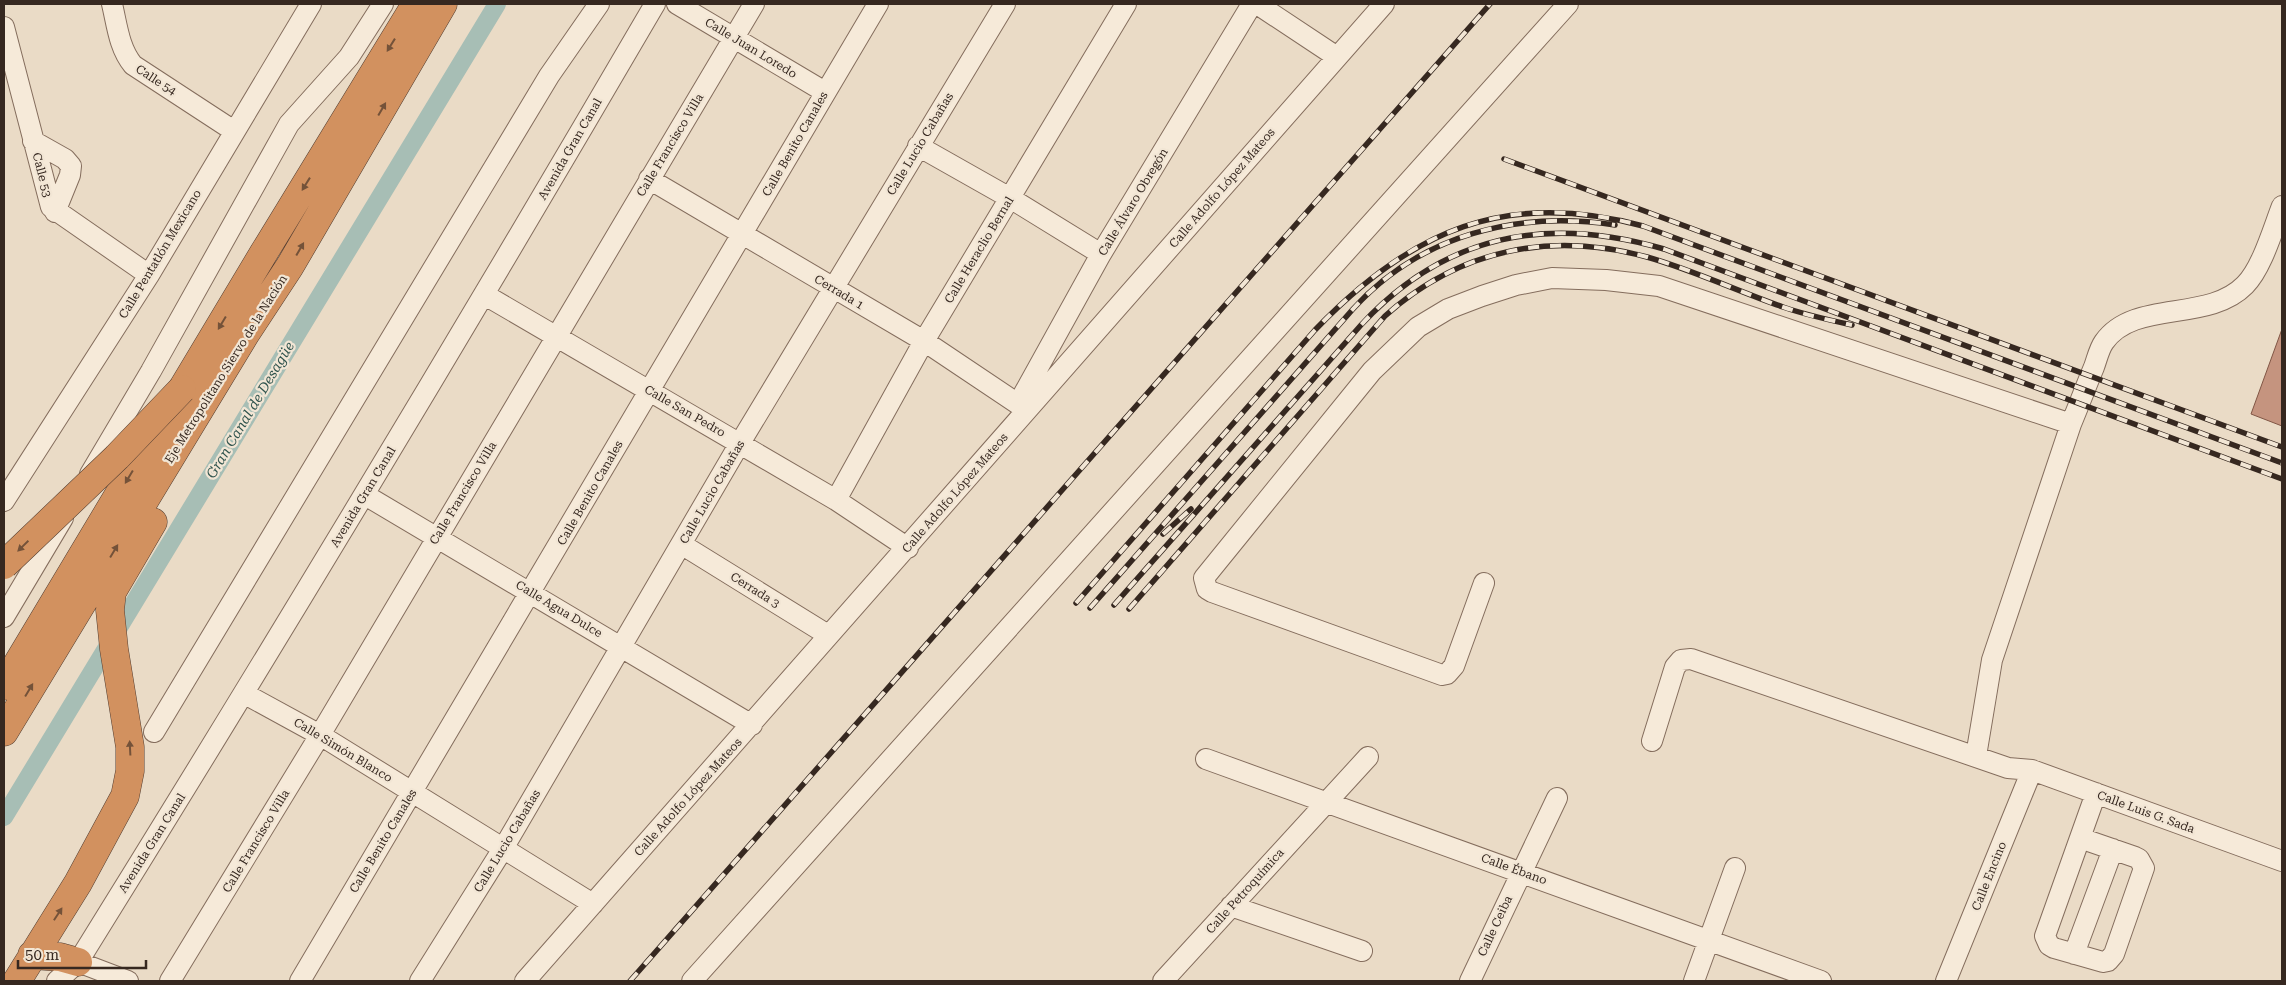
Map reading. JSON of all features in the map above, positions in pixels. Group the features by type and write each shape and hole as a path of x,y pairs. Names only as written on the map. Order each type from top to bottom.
{"highway":[{"name":"Eje Metropolitano Siervo de la Nación","path":"4,686 416,4"},
{"name":"Eje Metropolitano Siervo de la Nación","path":"4,732 246,333 290,266 443,4"},
{"path":"17,981 78,883 125,796 130,771 130,746 114,649 110,610 112,592 201,442 246,333"},
{"path":"4,565 117,457 182,389"},
{"path":"32,955 60,957 78,962"}],"street":[{"name":"Calle 54","path":"112,4 121,44 126,56 133,65 234,131"},
{"name":"Calle Pentatlón Mexicano","path":"4,501 149,275 311,4"},
{"path":"4,617 151,371 289,124 349,57 383,4"},
{"path":"154,732 549,76 599,4"},
{"name":"Avenida Gran Canal","path":"57,981 78,962 245,694 485,295 655,4"},
{"name":"Calle Juan Loredo","path":"677,4 825,92"},
{"name":"Calle Francisco Villa","path":"170,981 320,735 754,4"},
{"name":"Calle Benito Canales","path":"300,981 878,4"},
{"name":"Calle Lucio Cabañas","path":"420,981 504,848 740,443 918,146 1006,4"},
{"name":"Calle Heraclio Bernal","path":"836,500 924,341 1126,4"},
{"name":"Calle Álvaro Obregón","path":"1022,407 1101,254 1252,4"},
{"path":"1257,4 1337,56"},
{"name":"Calle Adolfo López Mateos","path":"525,981 752,725 828,635 908,548 1022,407 1384,4"},
{"path":"692,981 1568,4"},
{"name":"Calle 53","path":"4,27 48,200 55,212 149,275"},
{"path":"33,141 65,159 71,166 70,175 55,212"},
{"path":"918,146 1010,198 1101,254"},
{"name":"Cerrada 1","path":"649,179 924,341 1022,407"},
{"path":"1976,756 1992,660 2071,424 2103,342 2117,329 2132,322 2164,313 2214,305 2230,298 2246,284 2257,266 2282,206"},
{"path":"1484,583 1454,666 1448,674 1442,675 1212,592 1207,589 1204,578 1372,371 1418,327 1448,310 1482,296 1516,285 1552,278 1606,280 1659,286 2071,424"},
{"name":"Calle San Pedro","path":"485,295 557,335 836,500 908,548"},
{"name":"Calle Agua Dulce","path":"365,495 752,725"},
{"name":"Cerrada 3","path":"681,544 828,635"},
{"name":"Calle Luis G. Sada","path":"1652,741 1675,667 1681,660 1686,658 2008,768 2032,770 2282,862"},
{"name":"Calle Simón Blanco","path":"245,694 320,735 594,904"},
{"name":"Calle Petroquímica","path":"1163,981 1368,757"},
{"name":"Calle Ébano","path":"1206,759 1521,871 1821,981"},
{"name":"Calle Encino","path":"1946,981 2032,770"},
{"path":"2080,838 2139,860 2144,868 2114,954 2108,961 2103,962 2054,948 2046,941 2045,936 2096,793"},
{"name":"Calle Ceiba","path":"1470,981 1556,798"},
{"path":"2074,954 2113,849"},
{"path":"1694,981 1735,868"},
{"path":"1231,906 1362,951"},
{"path":"78,962 128,981"}],"building":[{"path":"2282,329 2282,426 2251,414"}],"waterway":[{"name":"Gran Canal de Desagüe","path":"4,817 497,4"}],"railway":[{"path":"630,981 1490,4"},
{"path":"1504,159 2282,447"},
{"path":"1076,603 1315,330 1351,295 1387,266 1425,243 1464,227 1504,216 1547,213 1594,216 1643,226 2282,463"},
{"path":"1090,608 1353,309 1379,284 1408,263 1440,246 1472,234 1507,225 1542,221 1578,221 1615,225"},
{"path":"1114,605 1361,325 1393,294 1427,270 1463,252 1500,240 1539,234 1579,234 1621,239 1664,249 2282,479"},
{"path":"1129,609 1385,316 1414,293 1444,275 1475,261 1508,252 1541,247 1576,246 1611,249 1664,262 1792,310 1852,325"},
{"path":"1163,534 1191,509"}]}
